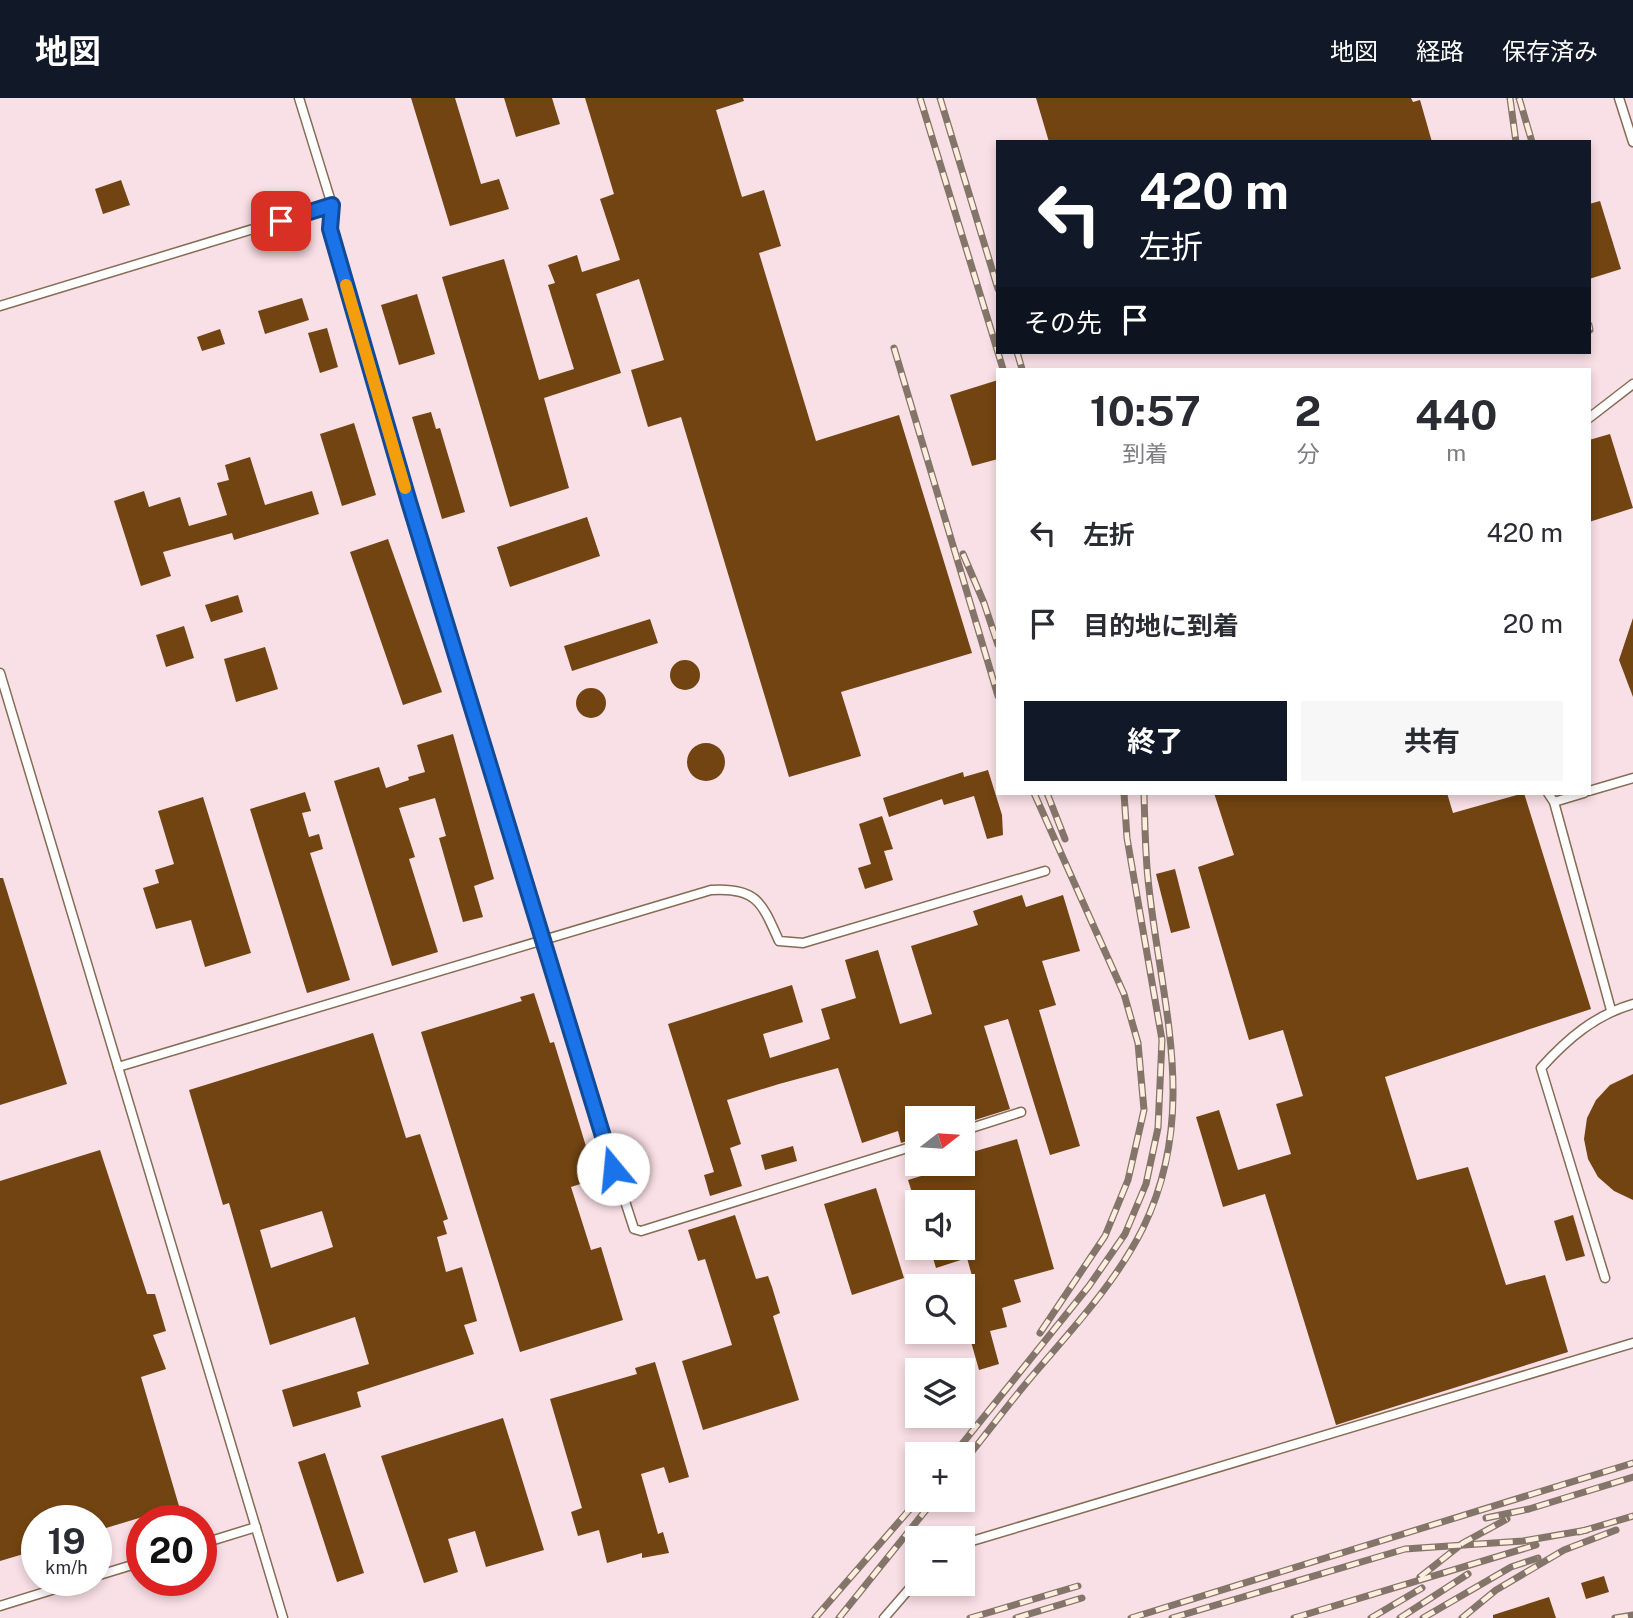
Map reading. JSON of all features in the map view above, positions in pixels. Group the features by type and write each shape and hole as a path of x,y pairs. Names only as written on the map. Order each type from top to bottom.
{"lane":[{"path":"299,98 332,205 330,229 409,502 544,939 565,1016 634,1229 641,1231 905,1149"},
{"path":"1619,98 1633,142"},
{"path":"0,306 332,205"},
{"path":"1591,416 1633,384"},
{"path":"0,673 283,1618"},
{"path":"1591,790 1633,778"},
{"path":"1549,795 1554,802 1611,1010"},
{"path":"1554,802 1577,795"},
{"path":"118,1067 712,890 737,888 762,902 779,941 803,943 1045,871"},
{"path":"1605,1278 1541,1068 1564,1042 1611,1010 1633,1004"},
{"path":"975,1127 1021,1112"},
{"path":"975,1540 1633,1343"},
{"path":"217,1539 256,1527"},
{"path":"884,1618 905,1594"},
{"path":"0,1606 32,1596"}],"shaded area":[{"path":"0,98 1633,98 1633,1618 0,1618"}],"building":[{"path":"411,98 455,98 481,184 499,179 509,209 450,226"},
{"path":"504,98 552,98 560,124 516,137"},
{"path":"585,98 743,98 744,101 716,110 742,197 764,190 781,246 759,253 816,441 899,415 972,653 841,692 861,756 789,777 681,417 648,427 631,370 664,360 639,279 596,294 621,373 544,398 569,488 510,507 442,277 504,259 539,380 574,369 548,285 555,283 548,265 577,255 582,272 620,260 600,199 614,194"},
{"path":"1036,98 1411,98 1413,102 1420,100 1431,140 1048,140"},
{"path":"121,180 130,205 103,214 95,189"},
{"path":"1600,201 1621,269 1591,278 1591,203"},
{"path":"417,294 435,354 399,365 381,305"},
{"path":"302,298 309,320 265,334 258,311"},
{"path":"327,328 338,367 320,373 308,333"},
{"path":"220,329 225,344 202,351 197,337"},
{"path":"996,381 996,460 972,466 950,395"},
{"path":"431,412 436,429 440,428 465,512 442,519 412,417"},
{"path":"354,423 376,495 342,506 320,434"},
{"path":"1610,434 1633,508 1591,521 1591,439"},
{"path":"250,457 265,505 312,491 319,514 234,540 232,533 163,552 171,576 141,586 114,501 144,491 149,507 180,497 189,526 227,515 217,483 229,480 225,465"},
{"path":"587,517 600,556 510,587 497,547"},
{"path":"388,539 442,692 403,705 350,552"},
{"path":"238,595 243,612 211,622 205,605"},
{"path":"1633,618 1633,697 1619,660"},
{"path":"650,619 658,643 572,671 564,646"},
{"path":"184,626 194,658 166,667 156,635"},
{"path":"265,647 278,689 236,702 224,659"},
{"path":"685,660 696,664 700,675 696,686 685,690 674,686 670,675 674,664"},
{"path":"591,688 602,692 606,703 602,714 591,718 580,714 576,703 580,692"},
{"path":"453,734 494,879 474,886 483,917 463,922 439,838 446,836 435,798 399,808 415,857 409,859 438,952 392,966 334,781 379,767 386,788 409,780 408,777 425,772 417,745"},
{"path":"706,743 720,748 725,762 720,776 706,781 692,776 687,762 692,748"},
{"path":"988,770 1002,815 1003,835 987,839 974,796 944,805 942,799 889,817 883,798 963,772 964,777"},
{"path":"305,792 311,811 302,813 309,837 319,834 323,849 310,853 350,980 307,993 250,809"},
{"path":"1215,795 1448,795 1453,813 1525,795 1591,1009 1385,1077 1417,1180 1468,1167 1506,1285 1545,1275 1568,1352 1336,1425 1265,1194 1223,1207 1196,1117 1219,1110 1238,1170 1291,1154 1276,1104 1303,1096 1283,1030 1249,1040 1198,867 1234,855"},
{"path":"203,797 251,953 205,967 191,920 156,929 143,888 159,883 155,870 174,864 158,811"},
{"path":"882,816 893,849 884,851 893,880 865,889 858,868 871,864 859,824"},
{"path":"1175,869 1190,928 1171,933 1156,874"},
{"path":"0,878 3,878 67,1084 0,1105"},
{"path":"1022,895 1026,907 1063,895 1080,951 1042,961 1056,1005 1039,1010 1080,1146 1050,1155 1008,1019 984,1026 1010,1109 975,1120 975,1106 905,1106 905,1142 901,1143 898,1131 862,1143 838,1068 779,1084 727,1100 741,1144 730,1148 742,1186 710,1196 704,1175 714,1172 668,1024 792,985 803,1022 763,1034 770,1058 830,1039 821,1009 856,998 845,960 878,950 900,1024 932,1014 911,946 978,925 973,911"},
{"path":"534,993 550,1043 554,1042 596,1179 571,1187 591,1250 601,1247 623,1320 520,1352 421,1032 522,1001 520,997"},
{"path":"373,1033 406,1138 420,1134 448,1219 443,1221 447,1234 437,1237 446,1272 462,1267 477,1321 464,1325 474,1354 357,1392 361,1407 293,1427 282,1390 369,1364 355,1317 270,1345 229,1203 223,1205 189,1090","holes":["322,1211 333,1247 271,1268 260,1230"]},
{"path":"1633,1074 1633,1200 1614,1191 1598,1177 1588,1159 1584,1139 1587,1118 1596,1100 1610,1085"},
{"path":"1017,1139 1054,1269 1014,1280 1021,1302 1002,1308 1007,1327 990,1331 999,1364 979,1370 972,1344 975,1344 975,1274 971,1274 968,1260 975,1260 975,1190 911,1190 908,1180 921,1176 975,1176 975,1151"},
{"path":"793,1146 797,1161 765,1170 761,1155"},
{"path":"100,1150 147,1294 155,1294 166,1331 153,1335 166,1369 141,1377 179,1505 126,1505 126,1522 112,1526 112,1505 21,1505 21,1555 0,1561 0,1181"},
{"path":"876,1188 904,1278 852,1295 824,1204"},
{"path":"735,1215 756,1279 768,1276 772,1287 780,1313 773,1316 799,1400 703,1430 682,1361 732,1345 705,1259 698,1261 688,1230"},
{"path":"1573,1215 1585,1256 1566,1261 1554,1221"},
{"path":"934,1260 961,1260 936,1268"},
{"path":"655,1362 689,1477 669,1483 664,1467 641,1474 658,1534 663,1532 669,1553 642,1558 642,1553 607,1563 599,1530 578,1536 571,1512 582,1508 550,1399 637,1374 635,1368"},
{"path":"503,1418 544,1550 486,1567 475,1531 448,1539 458,1572 424,1583 381,1456"},
{"path":"325,1453 364,1573 337,1582 298,1462"},
{"path":"1604,1576 1609,1592 1586,1599 1581,1583"},
{"path":"1549,1597 1556,1618 1493,1618 1493,1615"}],"railway":[{"path":"920,98 996,346"},
{"path":"940,98 996,282"},
{"path":"1510,98 1516,140"},
{"path":"1519,98 1531,140"},
{"path":"894,348 996,689"},
{"path":"998,354 1003,368"},
{"path":"1018,354 1022,368"},
{"path":"963,554 996,639"},
{"path":"1035,795 1124,994 1138,1043 1144,1110 1128,1180 1105,1236 1040,1333"},
{"path":"1048,795 1065,839"},
{"path":"964,1442 1089,1286 1125,1234 1146,1184 1158,1128 1162,1040 1127,838 1124,795"},
{"path":"975,1448 1109,1284 1143,1228 1160,1185 1169,1143 1173,1101 1172,1059 1148,876 1144,795"},
{"path":"1131,1618 1633,1463"},
{"path":"1486,1518 1529,1509 1633,1477"},
{"path":"815,1618 908,1512"},
{"path":"839,1618 924,1512"},
{"path":"1579,1532 1633,1516"},
{"path":"1420,1577 1463,1543 1507,1519"},
{"path":"1172,1618 1405,1549 1523,1541 1587,1530"},
{"path":"1462,1618 1496,1590 1564,1550 1616,1530"},
{"path":"1294,1618 1536,1545"},
{"path":"1423,1618 1511,1567 1538,1558"},
{"path":"1400,1618 1468,1574"},
{"path":"970,1618 1078,1586"},
{"path":"1371,1618 1422,1588"},
{"path":"1016,1618 1082,1598"},
{"path":"1615,1618 1633,1615"}],"slow traffic":[{"path":"346,285 405,488"}],"route":[{"path":"281,221 332,205 330,229 409,502 613,1169"}]}
